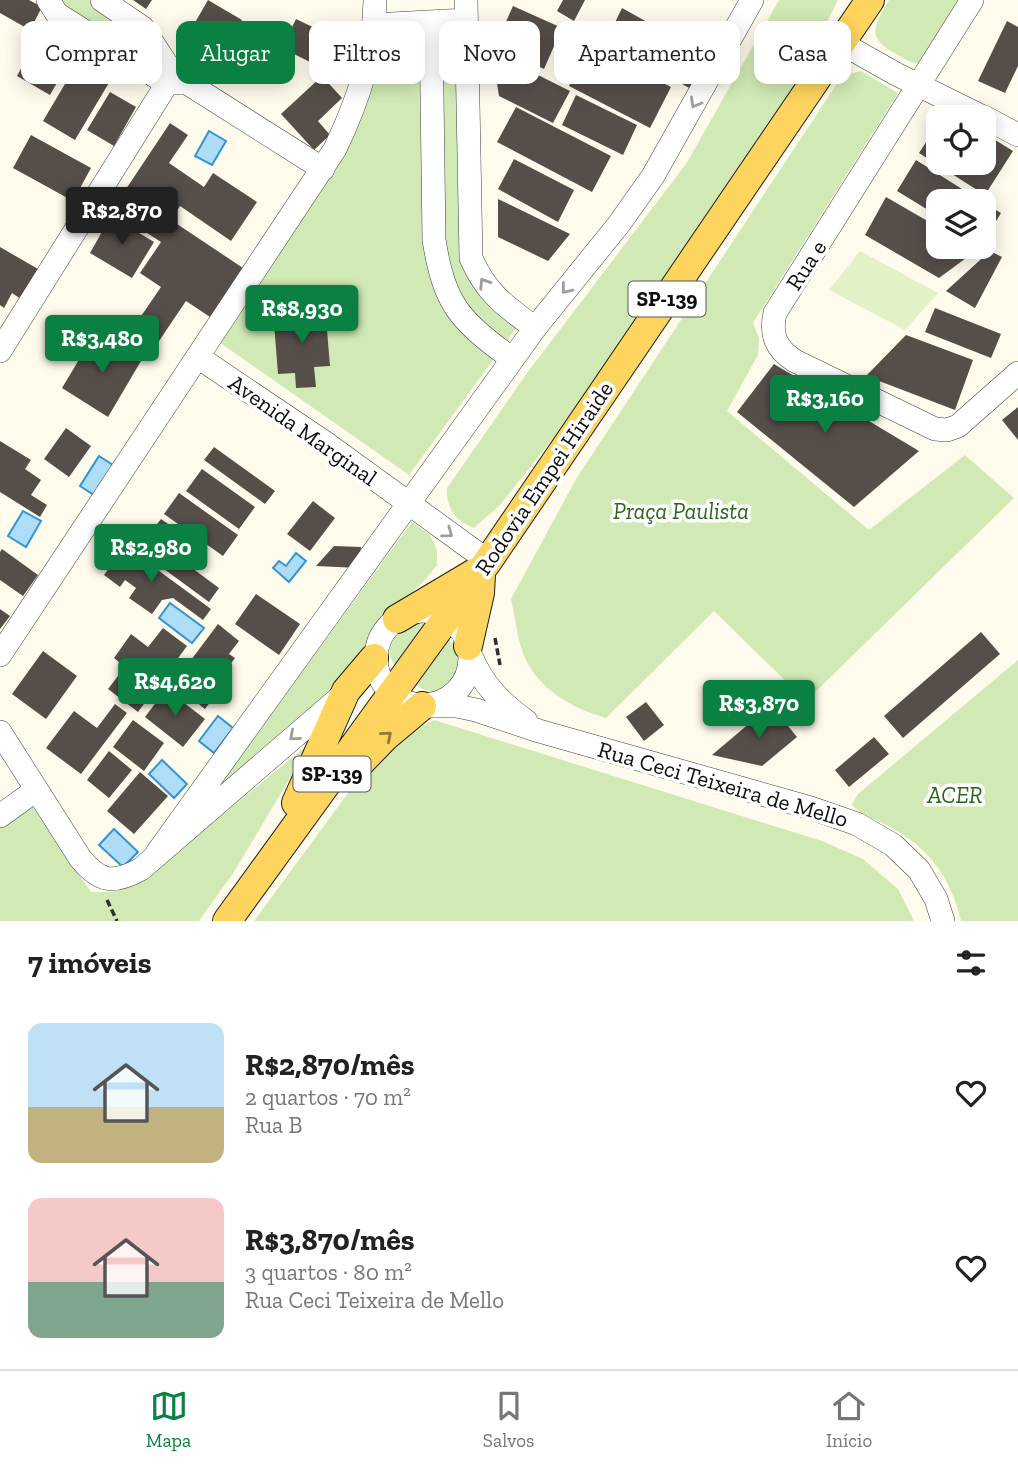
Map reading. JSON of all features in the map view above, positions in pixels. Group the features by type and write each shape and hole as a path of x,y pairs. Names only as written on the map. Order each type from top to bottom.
{"main road":[{"name":"Rodovia Empei Hiraide","path":"851,22 860,0"},
{"name":"Rodovia Empei Hiraide","path":"851,28 870,0"},
{"name":"Rodovia Empei Hiraide","path":"227,921 485,565 813,84"},
{"path":"397,619 485,565"},
{"path":"470,651 485,565"},
{"path":"272,857 346,691 374,659"},
{"path":"272,857 370,751 426,706"}],"street":[{"path":"48,0 57,13 323,169"},
{"path":"102,0 143,28 175,80"},
{"path":"374,21 375,0"},
{"path":"157,853 512,359 619,224 653,176 752,0"},
{"name":"Rua e","path":"972,0 775,313 773,334 777,346 795,361 935,429 947,430 958,426 1018,373"},
{"path":"425,22 466,10 471,258 489,291 535,328"},
{"path":"430,22 435,240 439,268 446,291 471,328 512,359"},
{"path":"851,38 920,86 959,105"},
{"path":"0,351 175,80"},
{"path":"0,655 323,169 358,98 362,84"},
{"path":"996,124 1018,135"},
{"name":"Avenida Marginal","path":"198,357 327,444 485,565"},
{"path":"447,619 427,610 418,610 397,619 381,636 374,650 378,674 391,692 403,701 426,706 449,697 460,687 467,674 470,651"},
{"name":"Rua Ceci Teixeira de Mello","path":"447,619 465,637 481,678 496,697 539,731"},
{"path":"0,732 80,858 101,877 117,880 141,869 346,691"},
{"name":"Rua Ceci Teixeira de Mello","path":"426,706 457,706 476,710 539,731 811,808 858,824 893,845 919,870 936,899 943,921"},
{"path":"0,795 33,785"},
{"path":"0,816 33,785"}],"green space":[{"path":"59,0 96,0 127,21 78,21 65,13"},
{"path":"779,0 838,0 828,21 767,21"},
{"path":"889,0 966,0 922,64 912,62 886,48 876,36 876,24"},
{"path":"425,29 439,32 439,84 460,84 462,239 520,323 409,475 219,342 367,84 425,84"},
{"path":"754,44 754,84 796,84 567,421 500,505 474,528 467,525 457,518 450,508 447,488 527,373 686,164 731,84 740,84 740,69"},
{"name":"Praça Paulista","path":"861,71 898,93 753,323 759,338 758,355 727,411 869,530 965,455 1014,498 806,701 714,611 606,718 580,709 556,695 529,665 521,647 511,599 576,479 837,84 851,84 851,74"},
{"path":"860,251 938,293 905,330 829,290"},
{"path":"412,522 430,535 437,550 437,565 399,605 379,620 368,639 365,654 340,685 212,795"},
{"path":"425,618 432,620 395,666 390,656 391,640 401,630"},
{"path":"449,640 462,663 456,683 438,692 427,691 415,684"},
{"name":"ACER","path":"1018,660 1018,921 961,921 945,878 927,854 904,835 865,815 852,805 858,794"},
{"path":"434,720 822,841 863,859 898,889 914,921 254,921 354,785 393,740"},
{"path":"312,741 234,872 199,921 0,921 0,803 24,794 91,892 113,892 144,880"}],"water":[{"path":"209,131 226,141 212,165 195,156"},
{"path":"99,456 113,465 94,495 80,486"},
{"path":"23,511 41,521 26,547 8,536"},
{"path":"296,553 306,561 289,582 273,568 279,561 286,566"},
{"path":"170,603 204,628 192,643 159,618"},
{"path":"218,716 233,728 214,753 199,741"},
{"path":"162,760 187,784 174,798 149,774"},
{"path":"114,829 138,852 123,867 99,845"}],"building":[{"path":"0,0 29,0 42,7 35,21 21,21 21,25 0,13"},
{"path":"133,0 152,0 146,9"},
{"path":"208,0 242,20 241,21 196,21"},
{"path":"563,0 585,0 574,21 557,11"},
{"path":"513,6 554,24 554,46 544,69 540,67 540,21 506,21"},
{"path":"622,8 645,21 616,21"},
{"path":"296,19 309,25 309,62 295,54"},
{"path":"1007,21 1018,27 1018,66 1005,93 978,81"},
{"path":"540,76 570,91 553,123 499,96 497,84 540,84"},
{"path":"31,84 56,84 50,95"},
{"path":"65,84 108,84 75,140 43,121"},
{"path":"313,84 329,84 342,98 318,121 330,135 314,150 281,114"},
{"path":"665,84 671,87 650,128 569,86"},
{"path":"110,92 136,107 114,146 87,130"},
{"path":"576,95 637,125 623,155 562,125"},
{"path":"516,107 611,156 592,192 497,142"},
{"path":"170,123 188,135 169,163 204,187 213,173 257,202 231,241 180,206 171,220 243,268 210,317 186,301 159,341 135,325 161,287 140,273 161,242 112,210"},
{"path":"31,135 91,168 73,201 13,168"},
{"path":"996,140 1013,151 989,189 976,189 954,175 996,175"},
{"path":"926,142 926,157 919,153"},
{"path":"514,159 574,190 558,222 498,189"},
{"path":"916,160 926,166 926,175 940,175 962,189 926,189 926,209 897,191"},
{"path":"886,197 926,220 926,259 965,259 939,278 865,235"},
{"path":"498,199 570,234 548,261 498,237"},
{"path":"111,216 154,242 132,278 90,253"},
{"path":"0,247 38,269 21,299 12,293 4,308 0,305"},
{"path":"996,254 1002,257 975,308 946,291 981,259 996,259"},
{"path":"312,305 313,319 326,318 330,366 314,367 316,387 296,388 295,373 278,374 274,323 285,322 284,308"},
{"path":"935,308 1001,334 991,358 925,332"},
{"path":"95,333 141,361 108,417 62,388"},
{"path":"906,335 973,360 955,410 866,376"},
{"path":"774,364 919,451 854,507 737,412"},
{"path":"1018,407 1018,440 1002,420"},
{"path":"66,428 91,446 69,477 44,459"},
{"path":"0,441 31,460 25,469 41,480 31,495 47,505 40,517 0,492"},
{"path":"214,447 275,491 265,504 204,460"},
{"path":"202,469 255,507 239,529 186,491"},
{"path":"179,493 238,535 223,556 164,514"},
{"path":"313,501 335,518 310,551 287,534"},
{"path":"161,519 184,535 179,542 200,557 192,568 219,588 209,602 138,550"},
{"path":"125,546 211,609 203,620 173,598 162,600 152,614 129,598 136,588 125,580 120,587 104,575"},
{"path":"334,546 361,547 359,568 316,566"},
{"path":"2,549 38,575 23,596 0,580"},
{"path":"256,594 300,624 279,655 235,624"},
{"path":"0,609 10,616 0,629"},
{"path":"218,624 239,641 229,654 235,658 222,675 227,679 205,709 173,684"},
{"path":"163,628 187,646 138,712 108,689 125,667 114,658 131,634 148,647"},
{"path":"981,632 1000,654 903,738 884,716"},
{"path":"43,651 77,676 46,719 12,694"},
{"path":"166,689 205,719 183,747 145,717"},
{"path":"646,702 664,725 644,741 626,717"},
{"path":"115,704 127,713 81,774 46,748 74,711 97,728"},
{"path":"771,705 797,737 762,766 712,755"},
{"path":"133,720 164,743 144,771 113,747"},
{"path":"874,737 889,754 849,787 835,770"},
{"path":"109,751 132,770 109,798 87,780"},
{"path":"140,772 168,796 134,834 107,811"}]}
